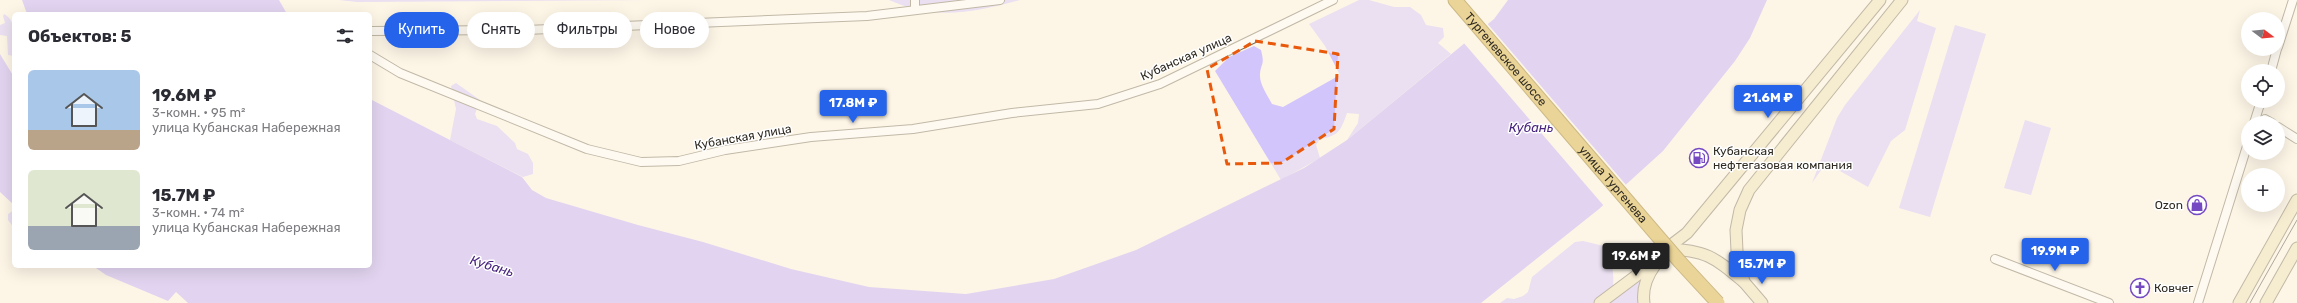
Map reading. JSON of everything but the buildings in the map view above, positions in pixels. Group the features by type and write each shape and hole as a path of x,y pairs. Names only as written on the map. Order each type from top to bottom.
{"highway":[{"name":"Тургеневское шоссе","path":"1455,0 1557,119"},
{"name":"улица Тургенева","path":"1557,119 1680,262 1718,303"}],"main road":[{"path":"1600,303 1663,254 1687,233 1721,194 1880,0"},
{"path":"1744,282 1736,251 1736,230 1740,210 1749,190 1902,0"},
{"path":"2239,303 2297,200"},
{"path":"2266,303 2297,248"},
{"path":"1644,303 1644,289 1649,274 1663,254 1688,250 1706,254 1723,264 1744,282 1762,303"}],"street":[{"path":"914,0 917,9"},
{"path":"372,31 526,30 867,16 1000,0"},
{"name":"Кубанская улица","path":"372,56 400,73 587,149 641,162 679,161 725,150 811,137 914,129 1012,113 1098,104 1160,84 1333,0"},
{"path":"2285,26 2293,0"},
{"path":"2285,131 2297,139"},
{"path":"2198,303 2243,160"},
{"path":"1995,258 2109,303"}],"highlighted area":[{"path":"1255,41 1338,54 1334,129 1281,163 1227,164 1207,69"}],"shaded area":[{"path":"339,0 649,0 357,2"},
{"path":"889,0 1020,0 981,9 941,13 915,9"},
{"path":"1359,0 1369,0 1394,7 1410,7 1421,15 1426,25 1443,28 1444,37 1438,43 1451,54 1347,140 1358,123 1359,114 1347,113 1341,128 1335,134 1320,139 1316,145 1320,158 1281,180 1215,71 1229,57 1254,46 1261,50 1263,61 1260,70 1260,78 1264,90 1272,104 1283,107 1340,75 1325,46 1309,24"},
{"path":"1920,10 1917,21 1936,28 1905,130 1891,141 1868,187 1826,163 1812,183 1837,118 1845,105"},
{"path":"4,14 8,17 12,24 12,56 8,55 7,36 0,35 0,25 5,23 3,16"},
{"path":"1955,25 1986,34 1930,217 1899,208"},
{"path":"456,83 480,100 475,114 477,119 497,126 515,143 517,149 528,154 533,163 533,174 523,177 450,140 456,109 451,86"},
{"path":"2025,120 2051,128 2031,195 2004,188"},
{"path":"12,211 12,225 8,220 8,214"},
{"path":"1583,241 1604,246 1612,267 1613,289 1593,303 1500,303 1507,298 1514,299 1523,296 1528,292 1532,277 1575,242"},
{"path":"1643,278 1640,303 1609,303"}],"water":[{"path":"22,0 279,0 286,12 26,12"},
{"name":"Кубань","path":"1508,0 1767,0 1750,38 1735,61 1663,151 1599,209 1481,303 188,303 176,292 168,301 106,275 96,268 372,268 372,100 522,177 532,190 546,198 703,242 791,269 869,287 966,294 1054,279 1136,250 1304,168 1347,140 1494,19"},
{"path":"0,54 12,74 12,203 0,192"}],"pier":[{"path":"1486,22 1627,186 1604,206 1463,42"}],"tram line":[{"path":"2250,303 2297,220"}],"place":[{"name":"Кубанская нефтегазовая компания","path":"1699,158"},
{"name":"Ozon","path":"2197,205"},
{"name":"Ковчег","path":"2140,288"}]}
